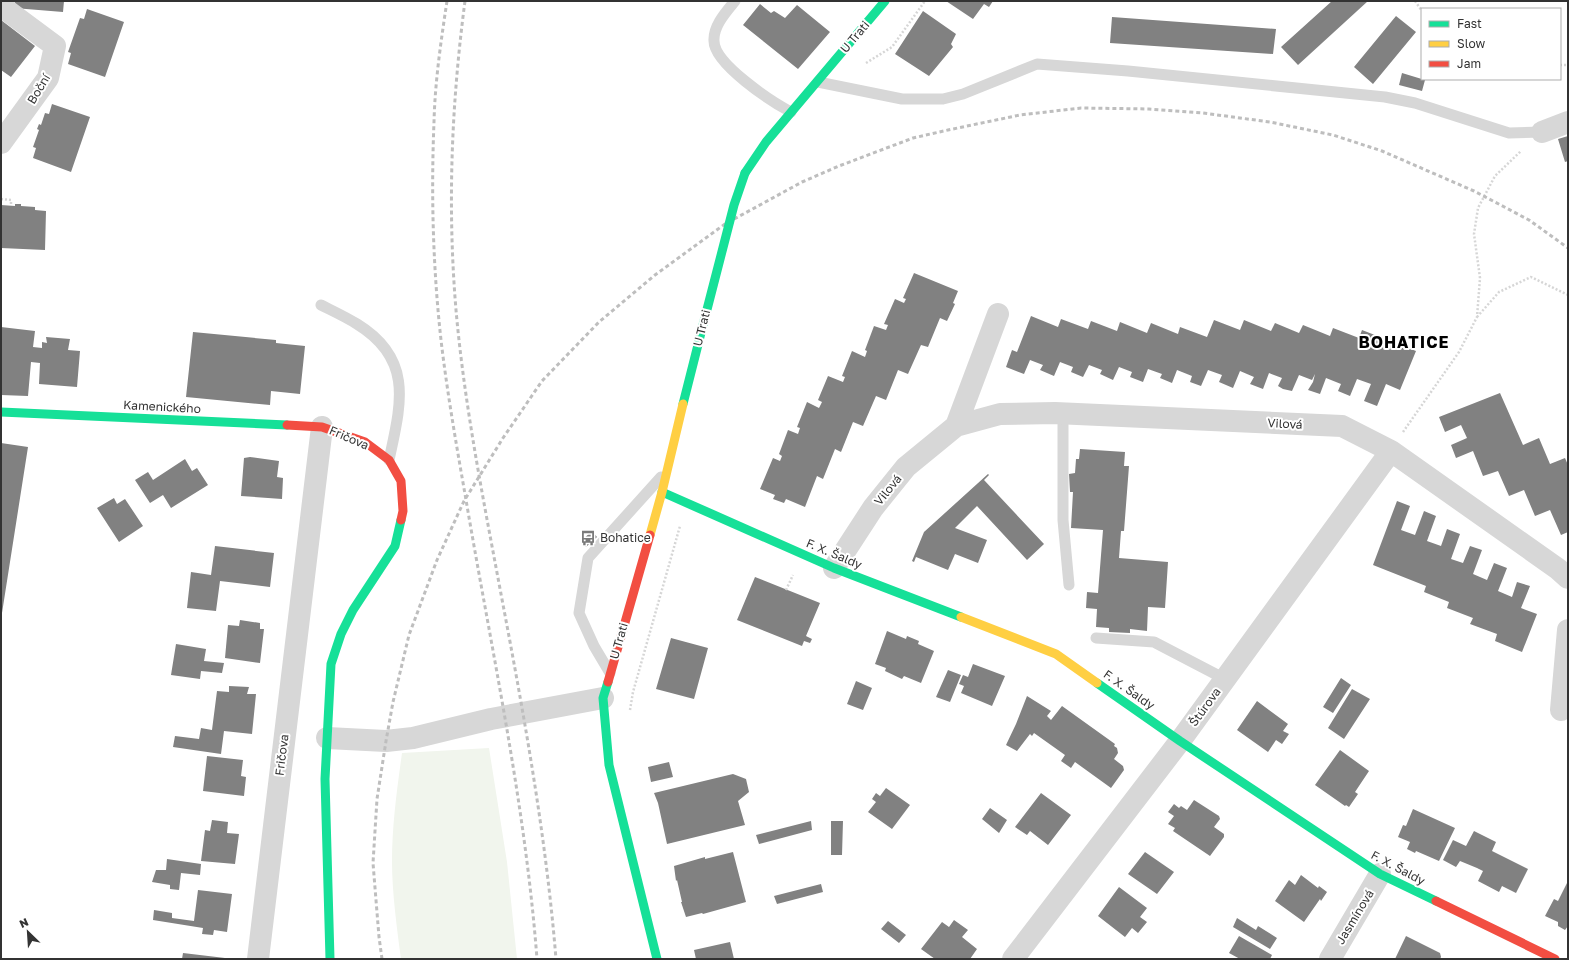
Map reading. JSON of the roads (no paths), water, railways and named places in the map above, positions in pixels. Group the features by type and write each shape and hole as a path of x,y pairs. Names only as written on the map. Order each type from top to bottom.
{"street":[{"name":"U Trati","path":"657,959 609,765 603,698 662,492 734,204 745,173 766,142 885,1"},
{"name":"Boční","path":"1,6 55,46 48,78 1,143"},
{"path":"1542,132 1568,122"},
{"name":"Vilová","path":"956,426 998,314"},
{"name":"Kamenického","path":"1,412 322,427"},
{"name":"Vilová","path":"834,568 873,508 906,468 956,426 1000,414 1063,413 1342,426 1391,451 1558,569 1568,578"},
{"name":"Fričova","path":"258,959 322,427 365,442 389,460 401,481 403,512 395,546 353,610 341,634 331,664 325,779 330,959"},
{"name":"Štúrova","path":"1013,959 1180,741 1391,451"},
{"name":"F. X. Šaldy","path":"662,492 834,568 1056,654 1180,741 1380,874 1555,959"},
{"path":"1560,710 1568,630"},
{"path":"327,738 386,740 413,738 491,719 603,698"},
{"name":"Jasmínová","path":"1330,959 1380,874"}],"lane":[{"path":"735,1 719,21 714,41 719,56 751,86 777,105 791,112"},
{"path":"818,82 902,99 943,99 963,94 1037,64 1128,71 1385,97 1415,103 1509,133 1542,132"},
{"path":"321,306 357,324 378,339 394,364 400,383 398,415 389,460"},
{"path":"1063,413 1063,520 1069,585"},
{"path":"610,673 594,646 579,613 588,558 666,472"},
{"path":"1096,638 1154,642 1225,679"}],"railway":[{"path":"447,1 437,76 433,149 433,231 438,313 443,359 455,436 516,783 532,900 537,959"},
{"path":"465,1 456,81 452,161 452,241 457,321 465,390 476,458 518,685 540,821 552,913 556,959"},
{"path":"382,959 373,863 377,799 386,741 393,702 409,635 437,560 464,501 503,438 542,381 599,322 655,275 725,224 802,182 839,166 913,138 1020,115 1081,108 1149,109 1203,113 1270,122 1333,135 1382,151 1474,191 1529,220 1568,248"}],"place":[{"name":"Bohatice","path":"588,538"}],"district":[{"name":"BOHATICE","path":"1404,342"}]}
